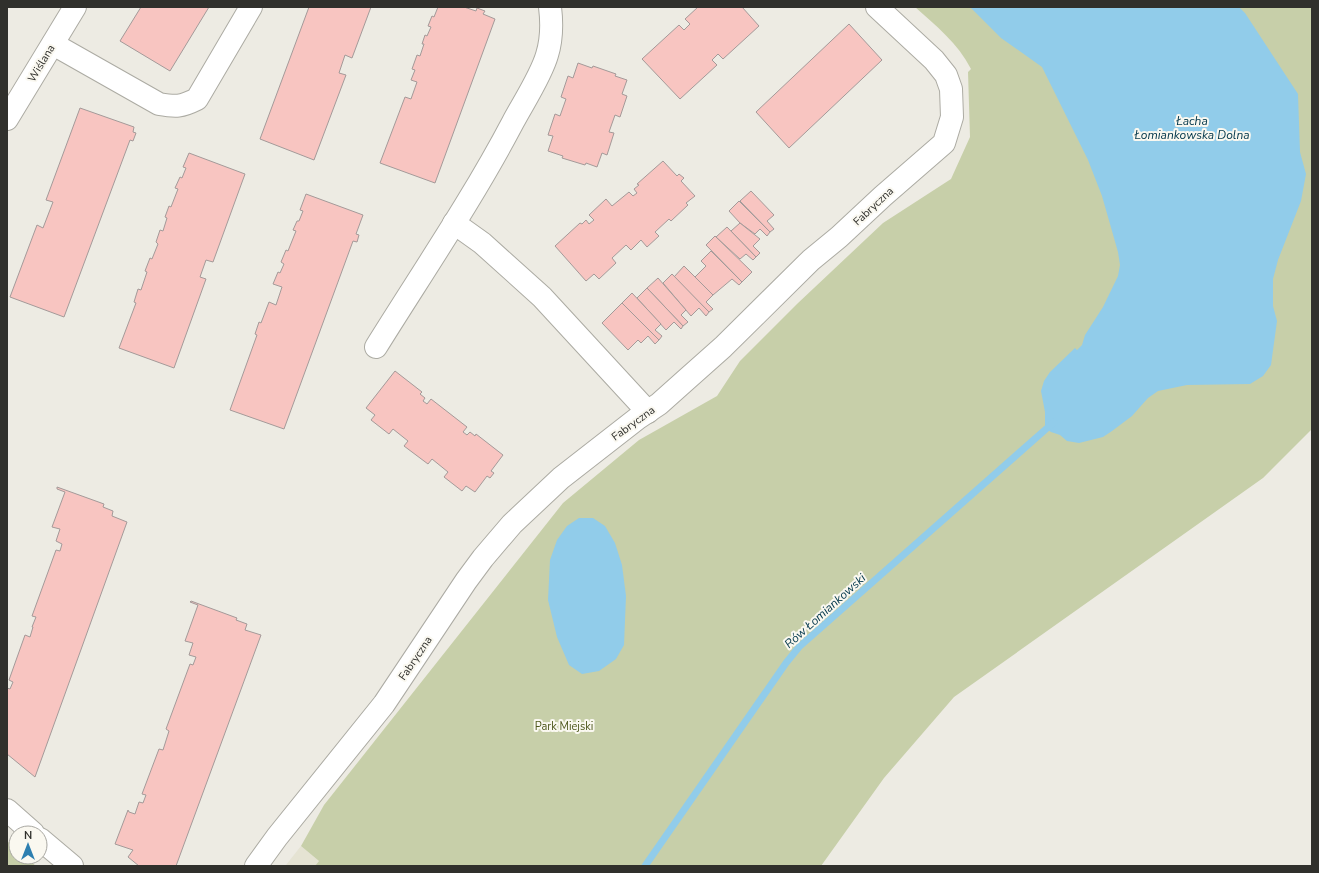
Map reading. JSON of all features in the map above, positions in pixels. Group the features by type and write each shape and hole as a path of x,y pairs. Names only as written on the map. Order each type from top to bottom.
{"street":[{"name":"Wiślana","path":"7,119 75,7"},
{"path":"53,44 159,104 184,106 197,99 251,7"},
{"path":"376,348 496,154 538,75 547,55 552,24 550,7"},
{"name":"Fabryczna","path":"256,866 277,837 384,704 466,581 483,558 512,524 540,496 561,478 659,404 723,347 811,260 839,237 944,143 952,117 951,89 946,75 934,60 877,7"},
{"path":"454,223 482,243 542,297 648,412"},
{"path":"7,810 24,825"},
{"path":"48,846 72,866"}],"shaded area":[{"path":"301,846 319,861 315,866 286,865"}],"green space":[{"name":"Park Miejski","path":"915,7 1312,7 1312,429 1263,478 954,697 884,778 821,866 315,866 319,861 301,846 324,805 563,503 639,440 717,396 740,361 797,304 883,223 951,179 970,137 968,72 971,69 960,51 953,43 939,28"},
{"path":"7,841 8,865 36,866 7,866"}],"water":[{"name":"Łacha Łomiankowska Dolna","path":"970,7 1239,7 1245,13 1298,94 1300,152 1306,174 1301,201 1278,260 1273,279 1273,306 1277,321 1271,365 1263,376 1250,384 1187,385 1158,391 1148,398 1132,416 1103,437 1079,443 1067,441 1060,435 1047,429 1045,425 1045,412 1041,391 1044,381 1050,372 1075,348 1077,350 1082,345 1085,335 1103,307 1118,276 1120,265 1118,252 1102,196 1088,160 1042,67 1001,38"},
{"path":"579,518 593,518 605,526 615,543 622,565 626,596 624,645 616,659 599,671 582,674 569,665 557,637 548,600 550,560 557,540 567,526"}],"building":[{"path":"141,7 209,7 170,71 120,41"},
{"path":"309,7 371,7 352,58 345,55 339,73 346,75 314,160 260,139"},
{"path":"438,7 464,7 476,11 477,8 485,11 483,14 495,19 435,183 380,163 405,97 411,99 417,82 411,80 415,70 412,69 417,55 420,56 425,35 427,36 431,27 428,26"},
{"path":"698,7 742,7 759,26 723,59 718,54 712,60 717,65 680,99 642,59 679,25 684,30 690,24 685,19"},
{"path":"849,24 882,60 789,148 756,112"},
{"path":"578,63 592,68 593,66 616,74 615,76 627,80 622,94 627,96 620,117 615,115 609,132 614,133 607,155 602,153 597,167 562,158 563,156 548,151 553,136 548,135 555,114 560,116 566,99 561,97 568,76 573,78"},
{"path":"80,108 134,127 133,132 136,133 133,141 130,140 64,317 10,297 37,225 43,228 53,202 46,200"},
{"path":"189,153 245,174 213,262 206,260 200,277 206,279 174,368 119,348 136,303 134,302 138,289 141,290 147,272 145,271 158,244 156,242 160,230 163,231 167,218 165,217 169,206 171,207 178,189 175,188 180,177 182,178 186,168 183,167"},
{"path":"663,161 677,176 679,174 684,178 681,181 695,196 686,203 688,205 671,221 669,219 655,232 659,236 647,247 641,240 631,250 626,245 612,258 616,263 599,279 594,274 586,281 555,246 580,223 582,224 586,220 589,224 594,220 589,215 606,199 612,206 629,192 633,196 637,193 634,189 639,185 637,184"},
{"path":"751,191 774,215 767,221 774,229 770,232 740,201"},
{"path":"306,194 363,215 356,234 359,235 357,242 353,241 284,429 230,410 257,335 255,334 259,322 261,323 269,302 276,305 282,287 273,284 278,272 280,273 284,264 281,262 286,250 288,251 296,231 293,230 303,211 300,210"},
{"path":"739,201 770,232 767,236 760,229 755,234 740,223 729,211"},
{"path":"740,223 760,239 753,246 760,253 756,257 731,231"},
{"path":"727,227 756,257 753,260 746,254 740,259 716,237"},
{"path":"715,236 752,272 742,282 706,245"},
{"path":"711,251 742,282 739,285 732,279 713,295 695,277 706,266 701,261"},
{"path":"684,266 713,295 706,302 713,309 709,312 674,277"},
{"path":"672,274 709,312 706,316 699,308 691,316 663,283"},
{"path":"658,278 686,310 681,315 688,322 683,326 647,288"},
{"path":"647,288 683,326 681,329 674,322 666,330 637,298"},
{"path":"632,293 661,324 655,330 662,336 659,340 622,303"},
{"path":"622,303 659,340 655,344 648,336 641,343 638,340 628,350 602,323"},
{"path":"395,371 422,392 420,394 425,398 423,401 427,404 431,399 467,427 463,432 467,435 470,432 475,436 476,434 503,455 491,471 494,473 490,478 487,476 475,492 466,486 462,491 444,477 448,472 432,459 428,464 404,446 408,441 393,429 389,434 371,420 375,415 366,408"},
{"path":"57,487 104,504 103,507 113,511 112,516 127,522 35,777 7,754 7,688 10,689 13,682 9,680 25,635 30,637 36,617 32,616 56,550 60,551 62,544 56,541 60,529 52,527 65,492 57,489"},
{"path":"191,601 237,618 236,620 247,624 245,630 261,635 176,866 139,866 128,857 133,850 115,844 128,810 129,812 135,814 139,802 143,803 146,795 142,794 159,749 163,750 169,731 166,729 190,664 193,665 196,657 189,655 193,643 185,641 198,605 190,602"}],"waterway":[{"name":"Rów Łomiankowski","path":"645,866 786,663 799,647 1054,422"}]}
